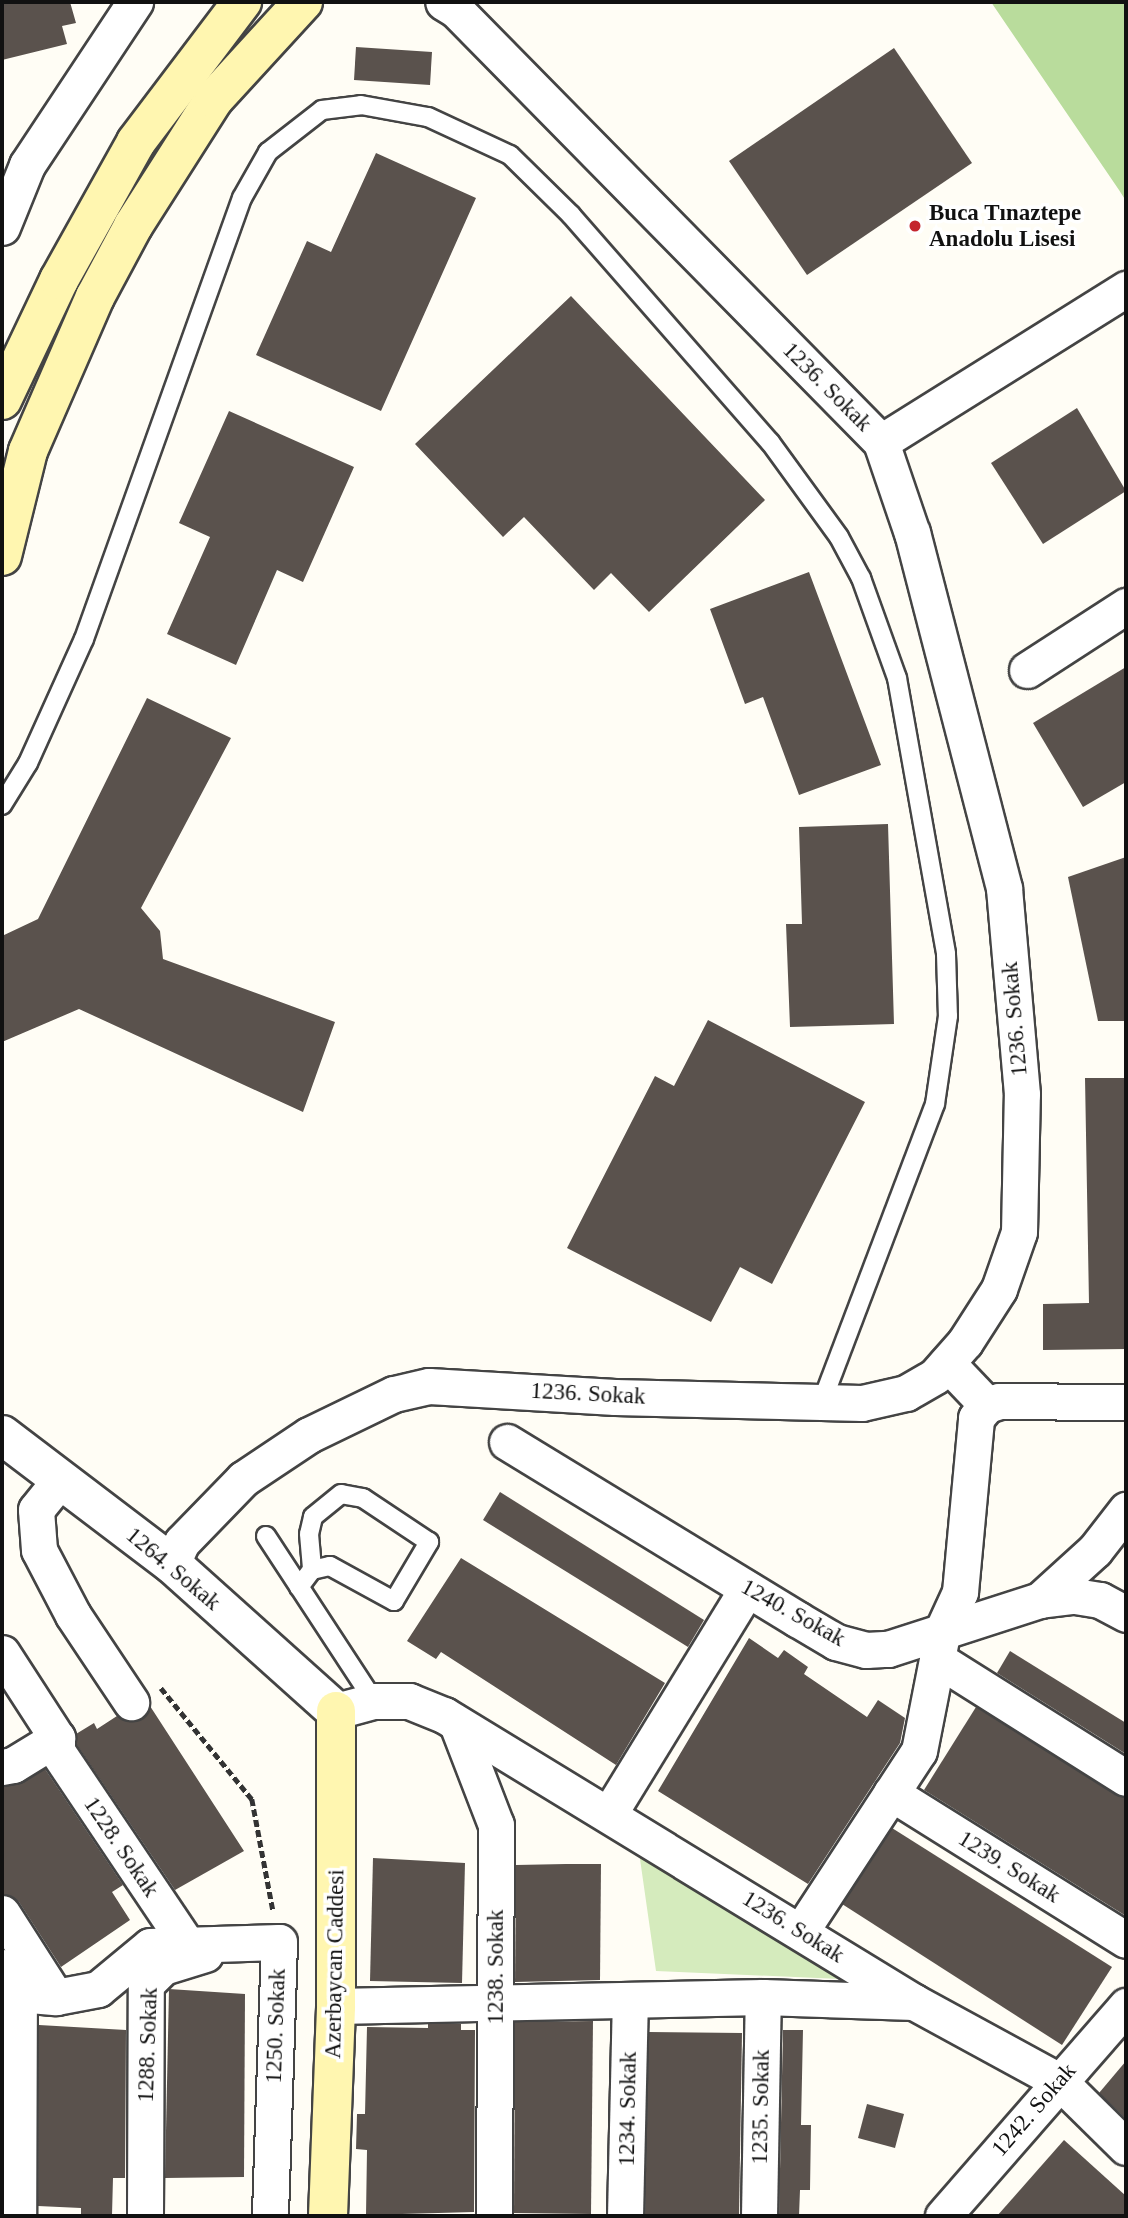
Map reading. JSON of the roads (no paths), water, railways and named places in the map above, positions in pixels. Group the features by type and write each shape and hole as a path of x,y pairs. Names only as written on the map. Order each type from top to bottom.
{"main road":[{"path":"2,400 59,280 136,142 242,2"},
{"path":"2,556 28,451 95,297 133,226 214,99 303,2"},
{"name":"Azerbaycan Caddesi","path":"328,2216 336,2006 336,1711"}],"street":[{"path":"2,227 27,165 135,2"},
{"name":"1236. Sokak","path":"172,1564 182,1542 243,1479 309,1435 394,1394 429,1386 862,1403 906,1393 935,1376 947,1363 999,1289 1019,1232 1022,1094 1004,888 912,533 881,442 443,2"},
{"path":"881,442 1126,289"},
{"path":"1027,670 1126,606"},
{"path":"947,1363 987,1405"},
{"path":"802,1931 919,1751 940,1644 960,1592 976,1418 987,1405 999,1401 1126,1402"},
{"name":"1264. Sokak","path":"2,1435 172,1564 336,1711"},
{"name":"1240. Sokak","path":"507,1442 836,1642 866,1650 940,1644 1040,1600 1075,1596 1100,1600 1126,1614"},
{"path":"60,1480 36,1510 39,1550 73,1615 131,1703"},
{"path":"1040,1600 1111,1551 1126,1510"},
{"path":"609,1814 747,1589"},
{"path":"940,1644 1126,1778"},
{"name":"1228. Sokak","path":"2,1653 57,1745 186,1943"},
{"name":"1236. Sokak","path":"336,1711 373,1701 409,1701 457,1724 802,1931 914,2002 1059,2081 1126,2147"},
{"name":"1238. Sokak","path":"457,1724 496,1825 494,2216"},
{"path":"2,1767 13,1765 57,1745"},
{"name":"1239. Sokak","path":"891,1793 1126,1940"},
{"path":"2,1913 56,1997"},
{"name":"1250. Sokak","path":"10,1980 56,1997 98,1989 150,1946 263,1942 270,2216"},
{"name":"1288. Sokak","path":"145,2216 146,1984 163,1967 263,1942"},
{"path":"10,1980 18,2216"},
{"name":"1236. Sokak","path":"336,2006 497,2005 763,1997 914,2002"},
{"name":"1235. Sokak","path":"759,2216 763,1997"},
{"name":"1234. Sokak","path":"625,2216 630,2001"},
{"name":"1242. Sokak","path":"943,2216 1126,2006"}],"lane":[{"path":"2,805 27,763 84,639 242,198 268,152 322,110 361,105 428,117 510,155 571,215 770,442 845,548 861,578 897,678 946,954 948,1016 935,1104 822,1402"},
{"path":"299,1587 312,1570 330,1566 394,1601 429,1542 363,1498 341,1494 313,1517 309,1534 312,1570"},
{"path":"266,1536 373,1701"}],"place":[{"name":"Buca Tınaztepe Anadolu Lisesi","path":"915,226"}]}
